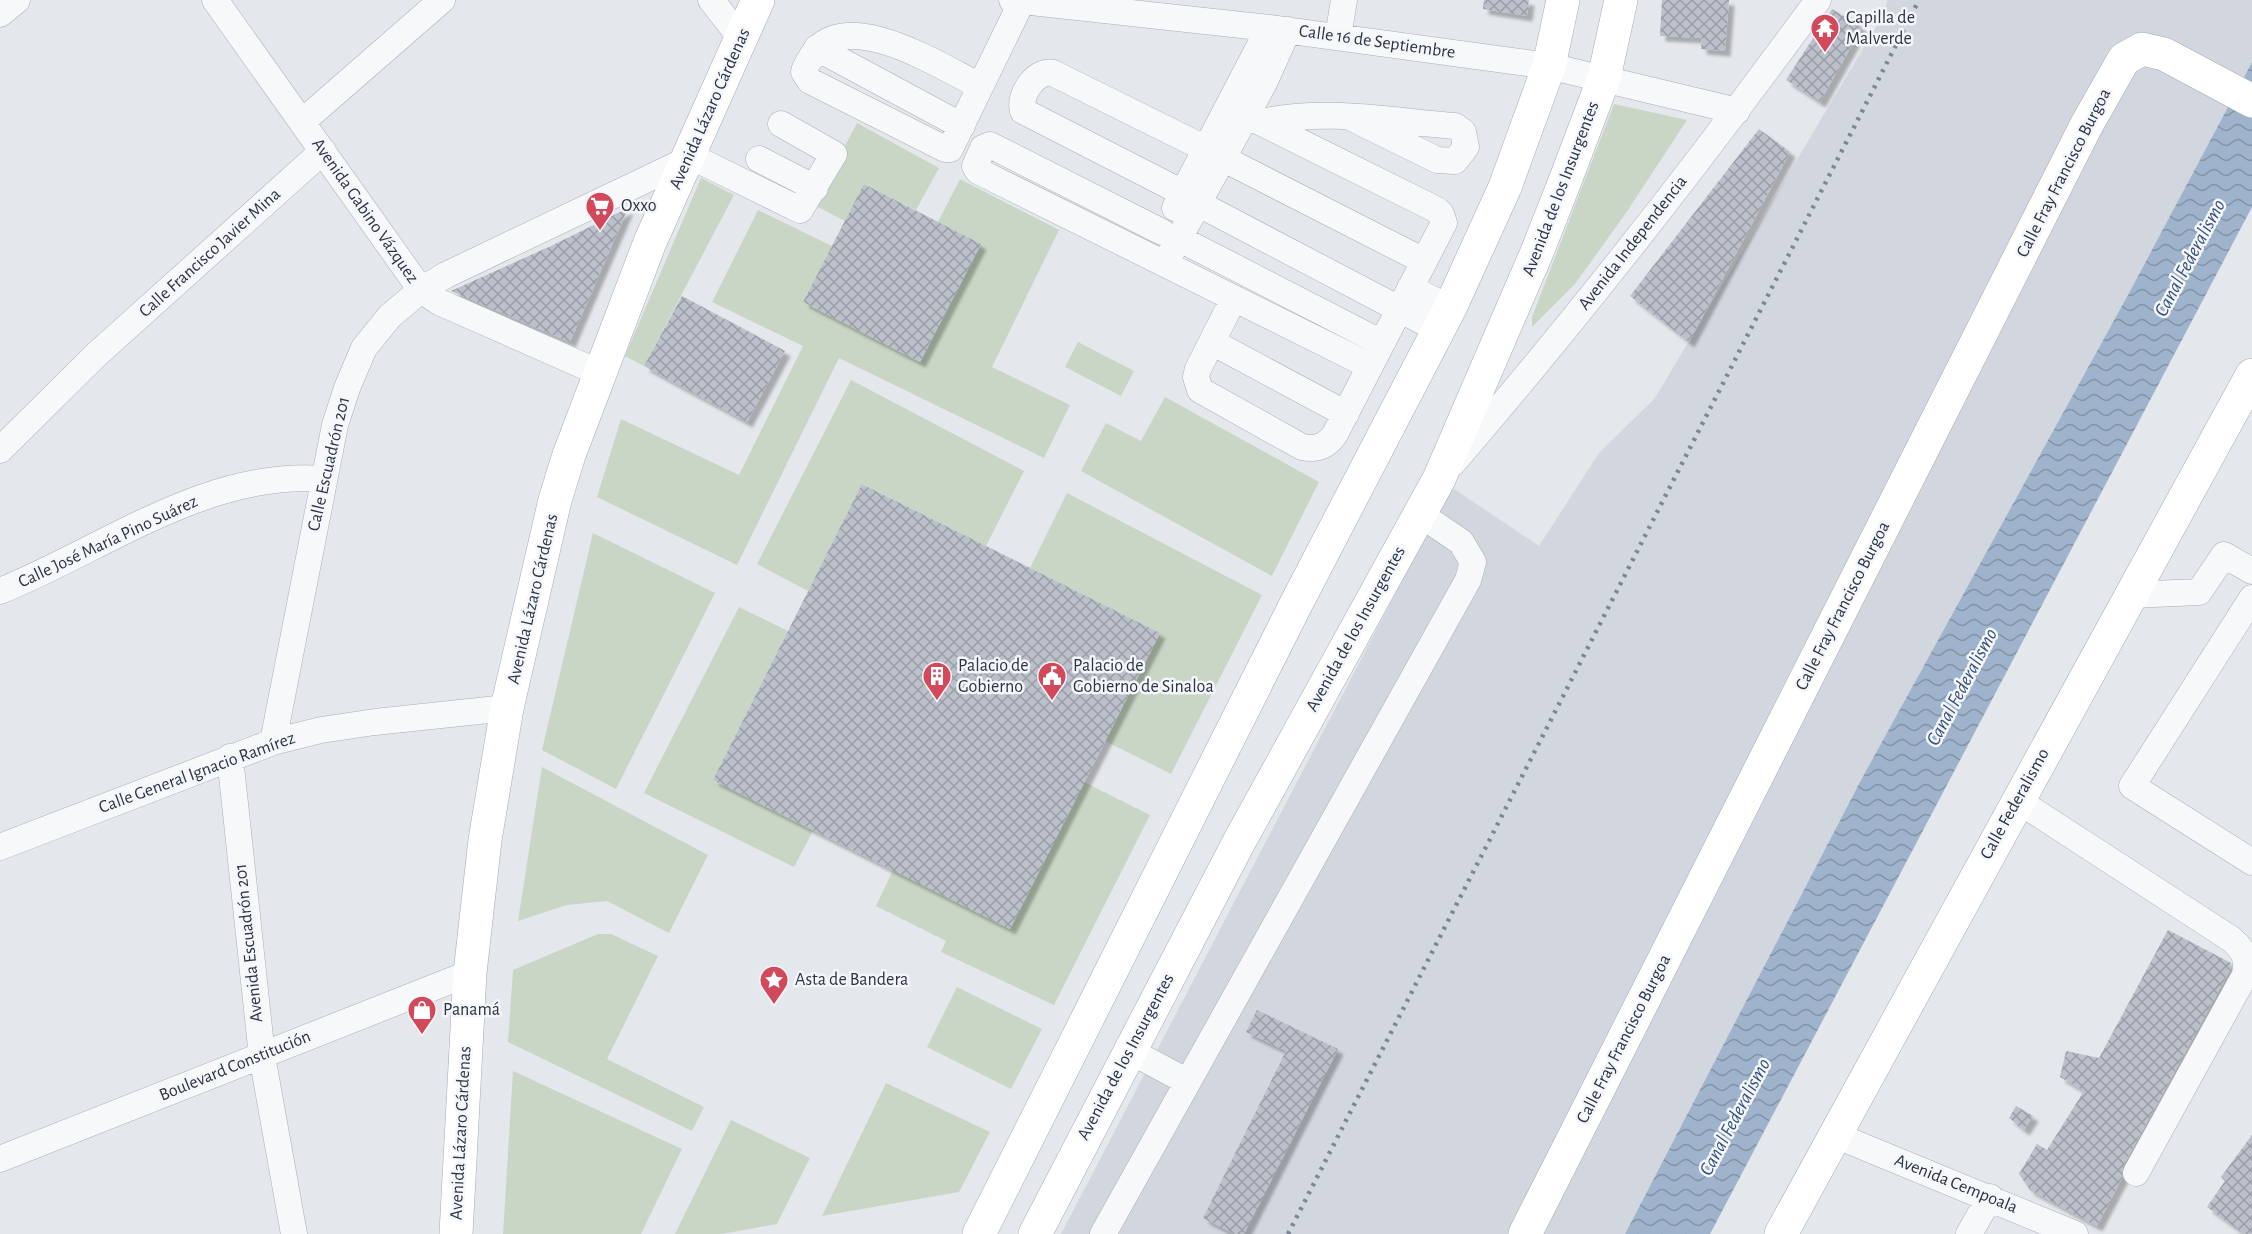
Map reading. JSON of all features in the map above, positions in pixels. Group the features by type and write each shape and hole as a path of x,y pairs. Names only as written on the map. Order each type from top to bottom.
{"main road":[{"name":"Avenida Lázaro Cárdenas","path":"456,1234 470,973 485,840 507,708 555,500 569,455 650,242 758,0"},
{"path":"979,1234 1297,602 1445,319 1505,187 1549,66 1563,0"},
{"name":"Avenida de los Insurgentes","path":"1035,1234 1239,842 1439,479 1537,252 1604,78 1621,0"},
{"name":"Calle Fray Francisco Burgoa","path":"1525,1234 2086,126 2124,58 2135,51 2150,49 2205,74 2252,101"},
{"name":"Calle Federalismo","path":"1781,1234 2252,375"}],"street":[{"path":"0,15 17,0"},
{"name":"Avenida Gabino Vázquez","path":"215,0 421,290 438,302 600,374"},
{"path":"302,122 442,0"},
{"path":"711,0 741,38"},
{"path":"1338,37 1344,0"},
{"name":"Avenida Independencia","path":"1439,479 1536,366 1737,111 1818,0"},
{"path":"980,86 881,39 839,36 817,48 962,126 980,86 1017,1"},
{"name":"Calle 16 de Septiembre","path":"1017,1 1279,29 1549,66 1737,111"},
{"path":"1214,154 1253,119 1279,29"},
{"path":"1157,260 1279,29"},
{"path":"1424,261 1053,73 1045,71 1039,74 1022,98 1023,111 1190,198 1445,319"},
{"path":"1253,119 1287,116 1352,118"},
{"path":"1234,298 1196,377 1200,390 1302,447 1310,449 1325,445 1331,441 1346,414 1444,223 1437,210 1253,119"},
{"path":"688,158 798,210 804,208 834,154 781,124"},
{"path":"1370,366 976,169 983,148 990,145 1382,343"},
{"name":"Calle Francisco Javier Mina","path":"0,450 97,354 323,151"},
{"name":"Calle Escuadrón 201","path":"273,742 323,479 347,388 364,348 390,316 421,290 446,274 688,158"},
{"path":"759,159 815,188"},
{"path":"1212,342 1346,414"},
{"name":"Calle José María Pino Suárez","path":"0,591 37,576 167,512 212,494 294,477 323,479"},
{"path":"1103,1234 1468,580 1473,562 1461,542 1420,514"},
{"path":"2130,594 2199,592 2224,555 2252,571"},
{"path":"2252,598 2132,786 2252,862"},
{"name":"Calle General Ignacio Ramírez","path":"0,847 273,742 321,730 507,708"},
{"name":"Avenida Escuadrón 201","path":"230,757 262,1056 294,1234"},
{"path":"2017,800 2231,939 2245,954 2247,963 2242,981 2136,1173"},
{"name":"Boulevard Constitución","path":"0,1159 470,973"},
{"path":"1130,1051 1188,1082"},
{"name":"Avenida Cempoala","path":"1835,1135 2075,1234"},
{"path":"1969,1234 1990,1197"}],"shaded area":[{"path":"1888,0 2252,0 2252,62 2129,293 1861,780 1625,1234 1061,1234 1451,487 1539,546 1599,453 1655,398 1882,17"}],"green space":[{"path":"1614,104 1687,120 1626,213 1575,284 1532,327 1532,317"},
{"path":"857,123 939,168 916,210 864,184 845,221 814,205"},
{"path":"701,178 734,195 644,366 625,356"},
{"path":"960,179 1059,230 992,367 1070,405 1044,458 839,358 737,565 597,497 621,419 739,475 803,346 712,302 758,210 832,246 803,302 920,362 981,244 938,222"},
{"path":"1078,342 1134,371 1121,396 1065,367"},
{"path":"851,380 1024,471 986,546 863,484 808,591 757,564"},
{"path":"1165,397 1319,482 1272,576 1081,471 1106,423 1141,441"},
{"path":"1067,493 1262,595 1171,774 1105,741 1160,633 1030,568"},
{"path":"593,533 715,593 616,789 542,750"},
{"path":"739,607 788,631 713,780 813,831 794,867 644,793"},
{"path":"542,767 708,855 669,933 607,901 567,905 518,921"},
{"path":"1084,782 1150,815 1054,1005 941,952 946,941 876,906 893,870"},
{"path":"598,934 611,934 658,956 607,1059 704,1107 692,1131 508,1042 513,970"},
{"path":"957,987 1042,1029 1011,1089 927,1047"},
{"path":"513,1071 682,1149 641,1234 503,1234"},
{"path":"886,1083 990,1132 959,1192 822,1216"},
{"path":"731,1120 810,1158 777,1224 722,1234 675,1234"}],"water":[{"name":"Canal Federalismo","path":"2252,62 2252,207 1710,1234 1625,1234 1861,780 2129,293"}],"building":[{"path":"1484,0 1529,0 1527,16 1483,9"},
{"path":"1662,0 1729,0 1725,51 1701,49 1702,38 1660,36"},
{"name":"Capilla de Malverde","path":"1832,9 1862,27 1820,102 1786,80"},
{"path":"1759,129 1790,152 1689,342 1630,296"},
{"path":"864,184 981,244 920,362 803,302"},
{"path":"628,208 570,342 451,291 551,246"},
{"path":"682,296 785,351 747,422 644,366"},
{"name":"Palacio de Gobierno de Sinaloa","path":"862,484 1160,633 1010,929 713,780"},
{"path":"2168,930 2231,963 2230,970 2123,1166 2122,1178 2097,1226 2030,1190 2019,1174 2037,1144 2047,1150 2084,1091 2060,1077 2066,1051 2099,1058"},
{"path":"1257,1010 1338,1049 1244,1234 1234,1234 1203,1218 1286,1051 1246,1032"},
{"path":"2016,1106 2033,1116 2024,1130 2009,1118"},
{"path":"2252,1135 2252,1234 2244,1234 2207,1207 2225,1181 2221,1177"}],"railway":[{"path":"1288,1234 1919,0"}],"place":[{"name":"Capilla de Malverde","path":"1825,54"},
{"name":"Oxxo","path":"600,232"},
{"name":"Palacio de Gobierno","path":"937,702"},
{"name":"Palacio de Gobierno de Sinaloa","path":"1052,702"},
{"name":"Asta de Bandera","path":"774,1006"},
{"name":"Panamá","path":"422,1036"}]}
